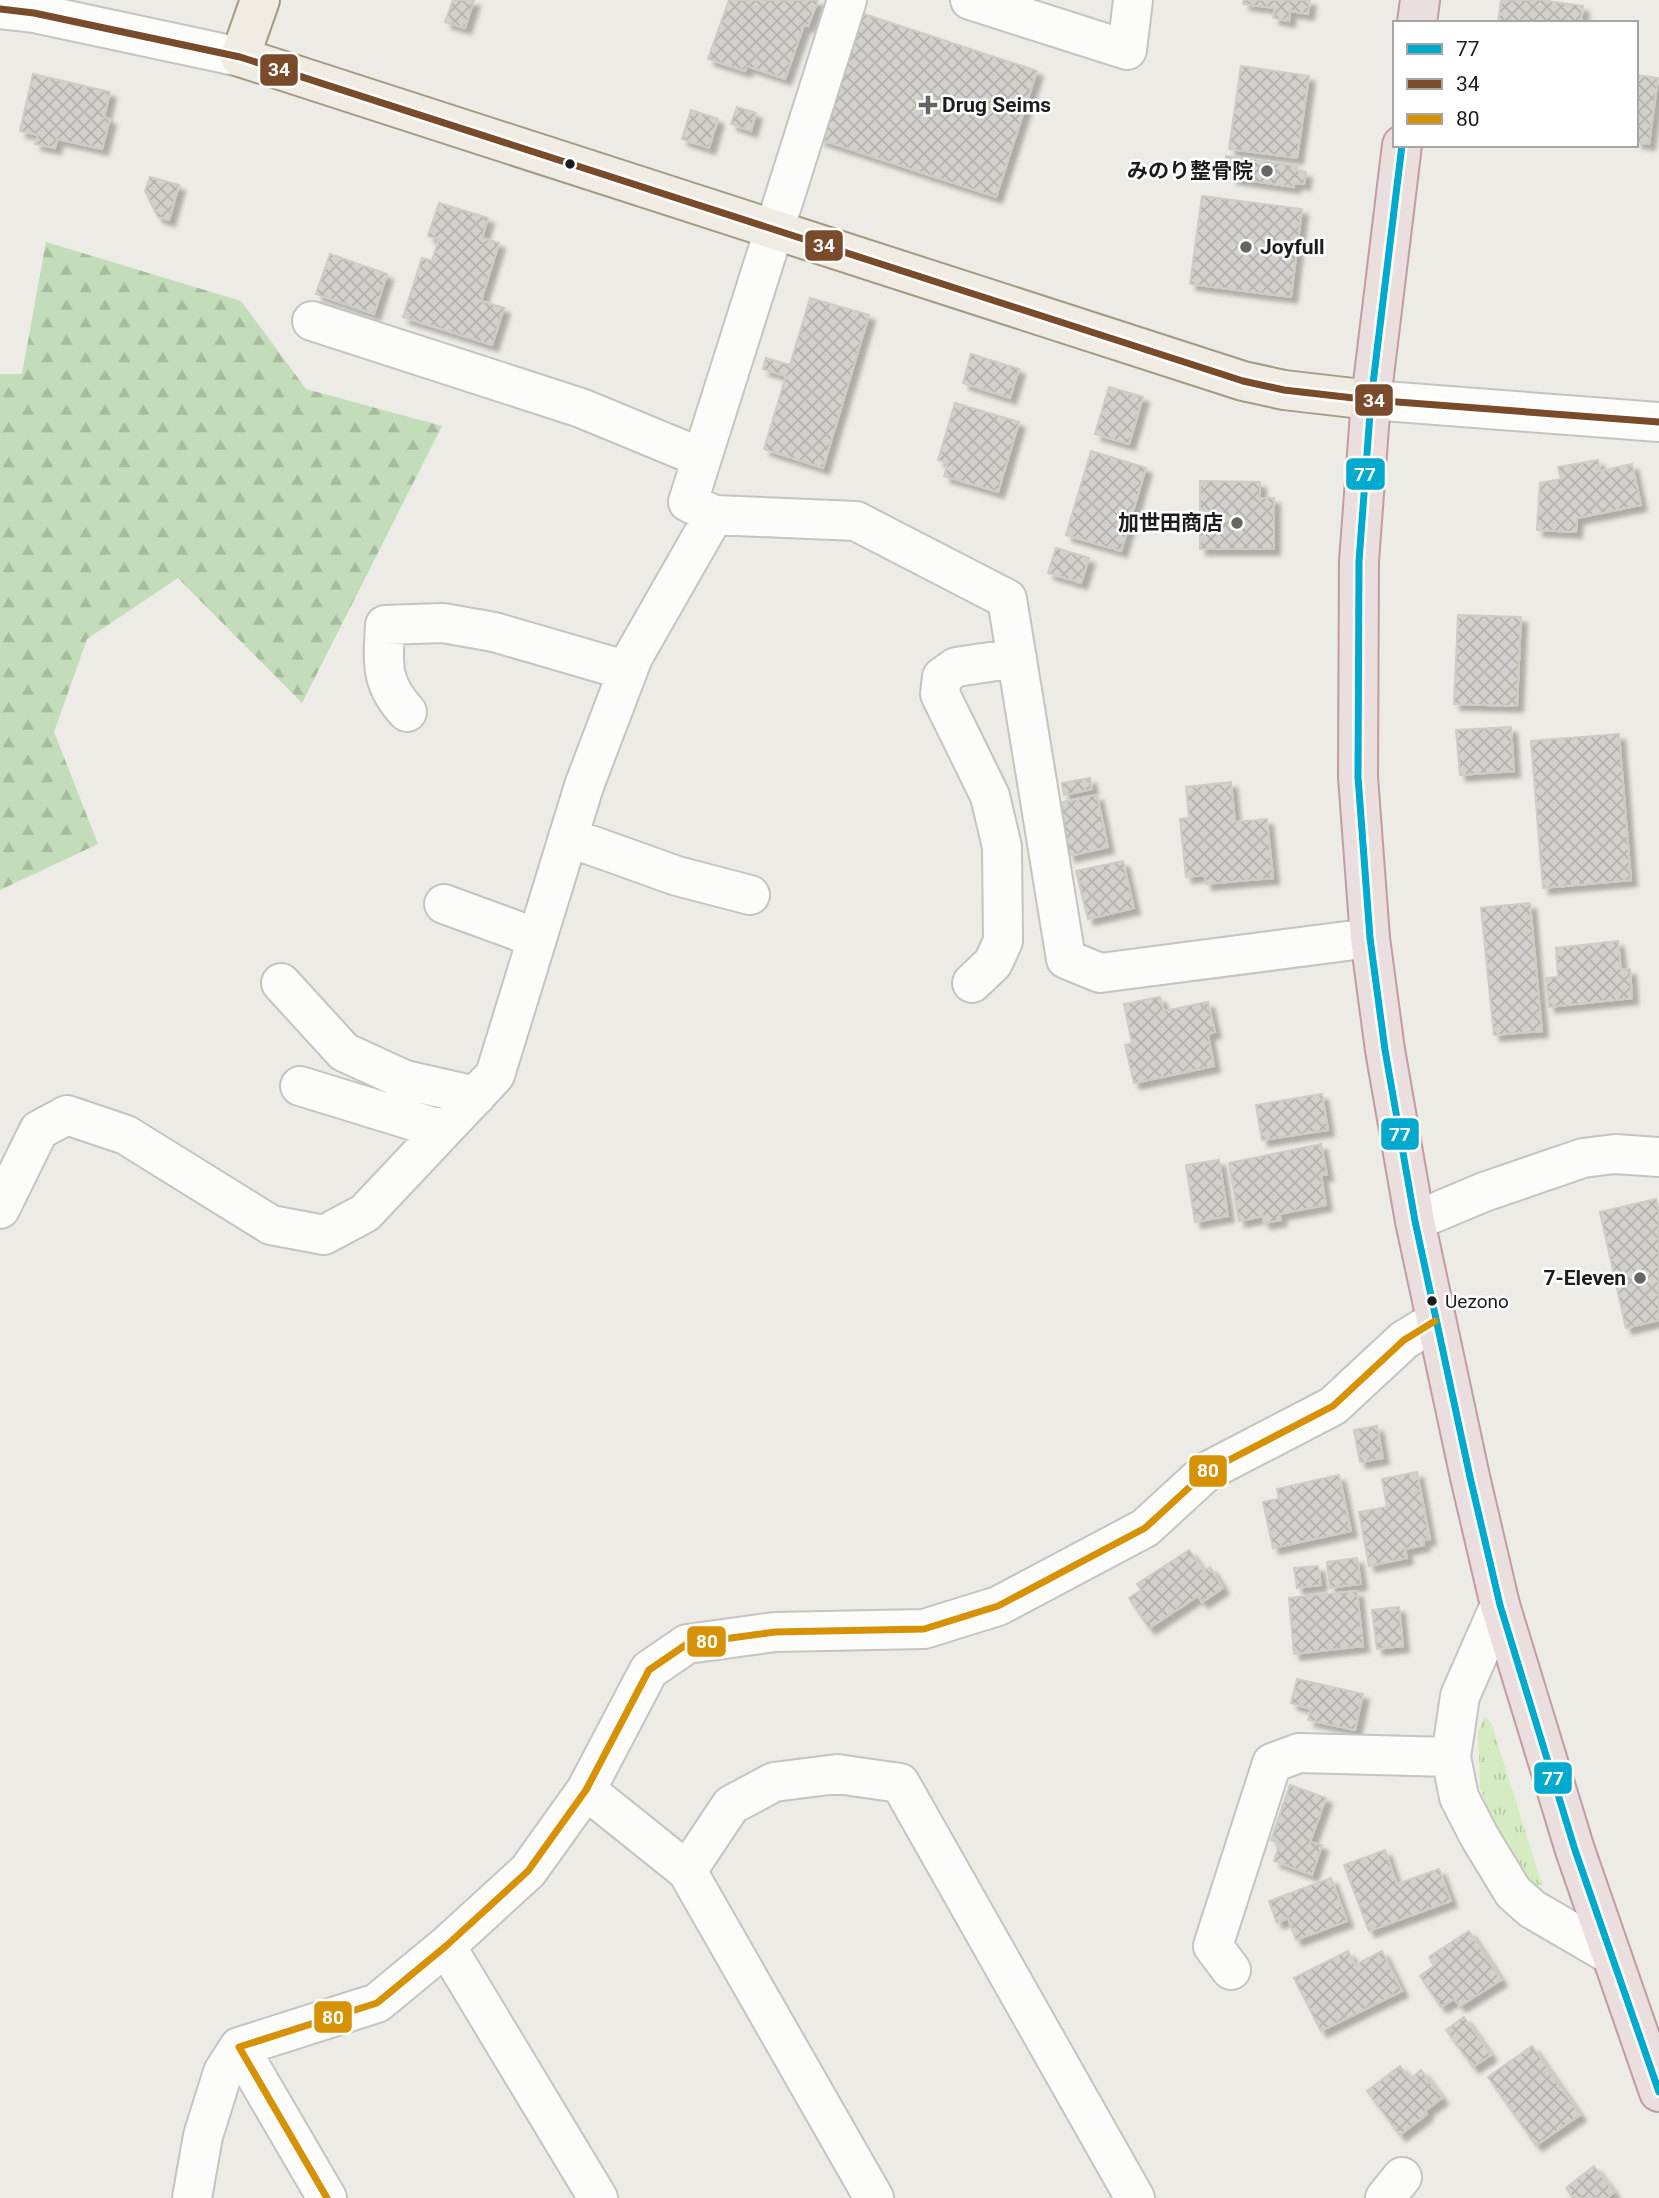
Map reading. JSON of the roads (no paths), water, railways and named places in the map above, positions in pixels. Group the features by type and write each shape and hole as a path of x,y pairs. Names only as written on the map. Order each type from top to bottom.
{"highway":[{"path":"1418,21 1420,0"},
{"path":"1402,147 1371,400 1359,561 1358,764 1370,939 1385,1050 1415,1222 1500,1605 1575,1850 1659,2092"}],"main road":[{"path":"260,0 240,57 1242,381 1284,390 1371,400"}],"street":[{"path":"847,0 688,502 714,515 856,521 1007,599 1066,959 1100,973 1370,939"},
{"path":"970,0 1126,50 1133,0"},
{"path":"0,9 34,13 240,57"},
{"path":"312,321 581,408 702,458"},
{"path":"1371,400 1659,422"},
{"path":"0,1209 39,1130 67,1115 126,1135 271,1225 324,1235 365,1213 495,1075 584,786 633,657 714,515"},
{"path":"407,712 393,697 383,669 385,625 443,623 494,632 628,671"},
{"path":"971,984 993,963 1003,941 1002,847 990,796 940,694 942,677 956,667 1017,658"},
{"path":"568,837 677,876 750,895"},
{"path":"444,904 537,938"},
{"path":"281,983 344,1052 405,1080 476,1096"},
{"path":"300,1086 443,1130"},
{"path":"1415,1222 1484,1192 1583,1158 1615,1154 1659,1157"},
{"path":"192,2198 207,2123 223,2072 239,2047 377,2003 446,1946 528,1871 586,1790 649,1670 687,1644 775,1632 924,1629 998,1606 1145,1528 1206,1472 1333,1406 1404,1340 1435,1321"},
{"path":"1500,1605 1460,1696 1451,1757 1459,1797 1513,1892 1532,1909 1611,1955"},
{"path":"1231,1970 1213,1946 1272,1763 1299,1753 1451,1757"},
{"path":"687,1871 731,1805 774,1782 837,1774 900,1783 1135,2198"},
{"path":"586,1790 687,1871 874,2198"},
{"path":"446,1946 598,2198"},
{"path":"239,2047 327,2198"}],"place":[{"name":"Drug Seims","path":"928,105"},
{"name":"みのり整骨院","path":"1267,171"},
{"name":"Joyfull","path":"1246,247"},
{"name":"加世田商店","path":"1237,523"},
{"name":"7-Eleven","path":"1640,1278"},
{"name":"Uezono","path":"1432,1301"}]}
